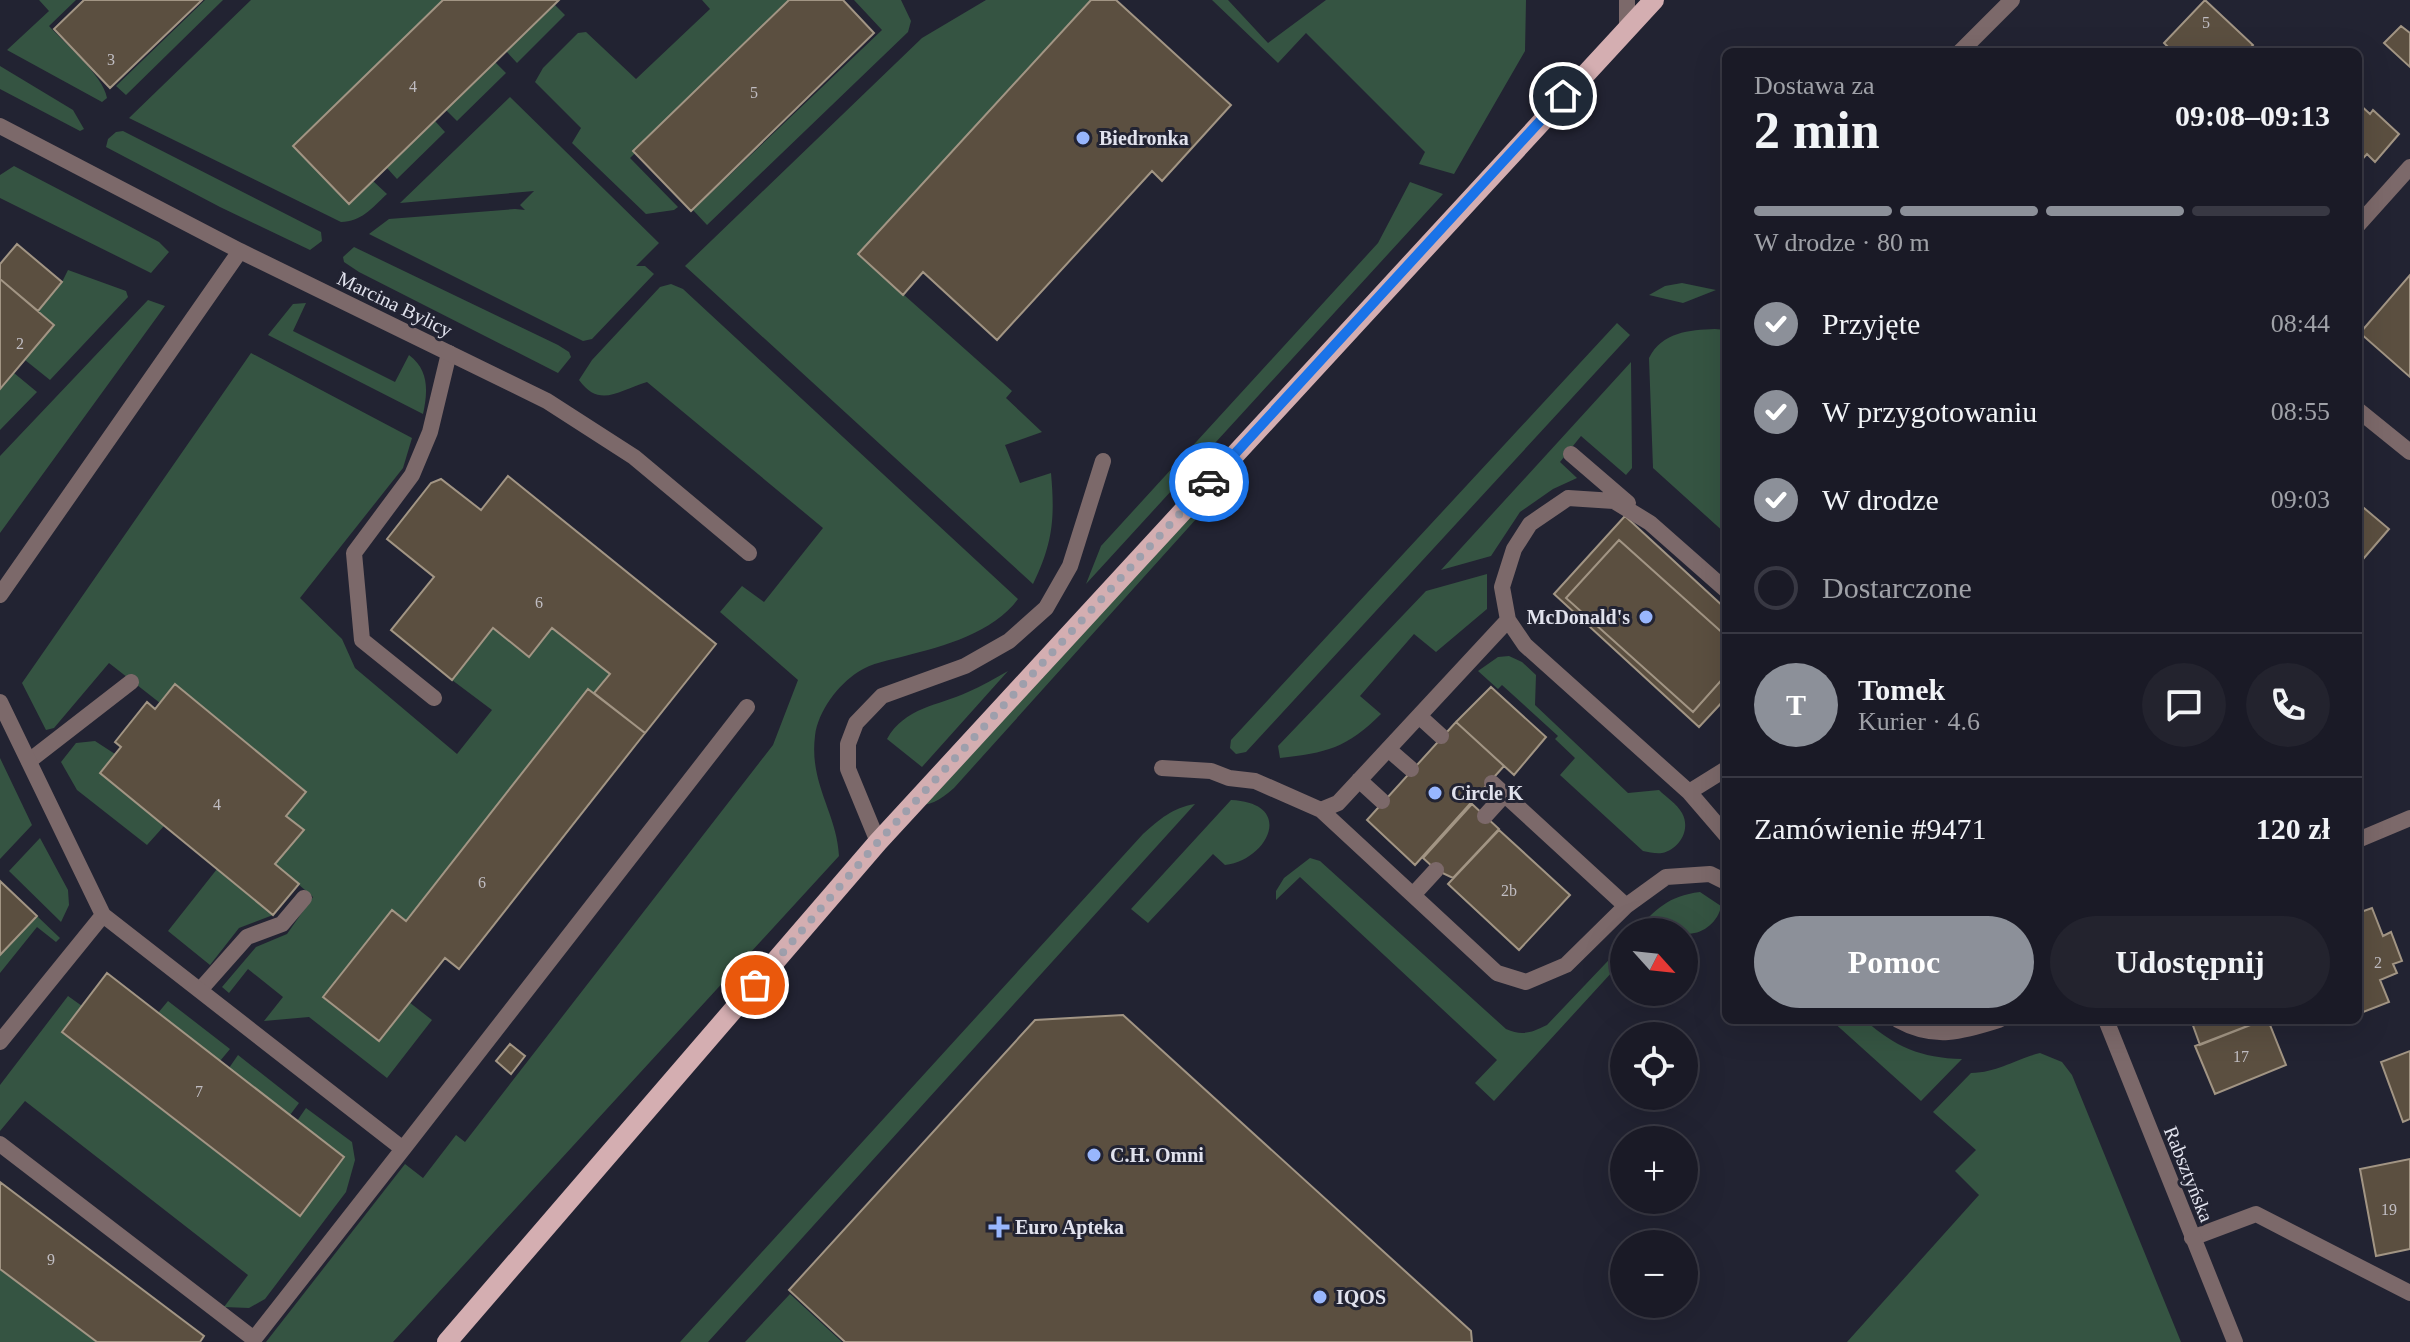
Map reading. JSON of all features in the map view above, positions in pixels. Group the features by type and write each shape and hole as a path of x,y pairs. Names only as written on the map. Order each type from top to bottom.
{"main road":[{"path":"447,1342 878,842 1654,0"}],"street":[{"path":"1627,0 1627,26"},
{"path":"1964,48 2012,0"},
{"name":"Marcina Bylicy","path":"0,126 240,251 547,401 634,457 749,553"},
{"path":"2362,221 2410,167"},
{"path":"0,595 240,251"},
{"path":"434,698 362,640 354,553 412,475 430,432 449,353"},
{"path":"2362,413 2410,452"},
{"path":"1571,454 1722,586"},
{"path":"878,842 848,769 848,744 856,723 882,696 965,666 1009,641 1046,608 1070,566 1103,461"},
{"path":"1650,523 1614,501 1568,498 1530,524 1514,549 1502,587 1508,620 1525,645 1689,792 1722,830"},
{"path":"1321,810 1338,803 1508,620"},
{"path":"29,761 131,682"},
{"path":"0,702 103,915 403,1149"},
{"path":"0,1144 254,1339 747,707"},
{"path":"1419,716 1441,736"},
{"path":"1388,749 1411,769"},
{"path":"1162,768 1211,771 1229,778 1255,781 1321,810 1497,973 1526,982 1566,965 1626,906 1666,877 1710,874 1722,880"},
{"path":"1689,792 1722,771"},
{"path":"1359,780 1382,801"},
{"path":"1485,816 1498,789 1626,906"},
{"path":"2362,838 2410,818"},
{"path":"1413,895 1436,870"},
{"path":"200,990 247,937 282,924 304,898"},
{"path":"0,1042 103,915"},
{"path":"1906,1024 1925,1033 1961,1032 1986,1024"},
{"name":"Rabsztyńska","path":"2108,1024 2235,1342"},
{"path":"2192,1238 2256,1214 2410,1293"}],"green space":[{"path":"39,0 76,0 49,26 98,80 107,98 102,102 7,50 49,11"},
{"path":"205,0 223,0 126,95 116,86"},
{"path":"251,0 443,0 349,204 373,181 387,194 360,217 341,222 129,118"},
{"path":"702,0 796,0 630,158 678,207 646,214 572,143 581,128 535,82 543,68 578,33 586,32 636,79 710,9"},
{"path":"854,0 901,0 911,21 908,32 707,225 693,210 882,30"},
{"path":"986,0 1091,0 858,254 1012,391 1006,398 1042,432 1005,445 1020,483 1051,473 1051,530 1045,556 1033,584 685,266 922,38"},
{"path":"1212,0 1228,0 1268,43 1326,0 1526,0 1525,51 1454,174 1419,164 1425,152 1306,33 1278,63"},
{"path":"555,5 565,15 517,63 506,51"},
{"path":"495,62 506,73 457,121 446,110"},
{"path":"0,66 73,110 84,129 80,131 0,89"},
{"path":"510,97 659,243 636,266 645,266 654,274 592,339 583,341 369,234 389,219 525,210 520,205 534,191 400,203"},
{"path":"435,121 445,132 397,179 387,168"},
{"path":"123,131 321,232 322,241 310,250 106,147 108,139 116,132"},
{"path":"14,166 159,242 169,252 151,273 0,198 0,175"},
{"path":"1410,182 1443,194 1086,584 1101,546 1378,243"},
{"path":"354,247 558,345 571,357 558,373 359,272 344,262 343,257"},
{"path":"68,270 126,291 128,297 50,380 25,360 54,325 38,311"},
{"path":"1682,283 1716,290 1683,303 1649,295 1665,286"},
{"path":"671,284 683,289 1018,599 1008,611 982,629 951,643 869,666 836,691 820,717 814,753 819,784 834,826 839,856 393,1342 266,1342 405,1164 423,1178 456,1135 465,1142 773,745 798,680 720,612 742,586 764,602 823,528 647,382 619,393 602,395 587,389 579,380 592,360 660,287"},
{"path":"148,300 165,306 0,533 0,456"},
{"path":"306,303 293,331 395,382 409,355 416,361 424,374 426,397 423,414 268,335 293,304"},
{"path":"1617,323 1630,335 1246,752 1236,754 1230,748 1231,740"},
{"path":"1722,330 1722,530 1653,468 1649,358 1661,343 1686,332"},
{"path":"251,353 412,438 403,468 300,598 342,639 355,668 457,754 492,710 452,680 493,628 529,656 552,628 610,674 594,693 588,689 406,921 391,911 324,996 409,1002 432,1020 387,1078 309,1017 264,1021 283,997 248,969 229,993 222,987 256,947 287,934 313,897 275,864 303,830 286,816 306,791 175,685 160,703 109,663 54,728 46,730 22,683"},
{"path":"1631,362 1632,468 1626,475 1581,436 1560,462 1577,478 1553,489 1520,512 1491,556 1441,570"},
{"path":"14,373 37,392 0,430 0,389"},
{"path":"1185,507 1197,518 954,788 932,803 906,806"},
{"path":"1487,574 1487,609 1436,652 1414,634 1360,696 1381,714 1369,725 1335,747 1280,758 1278,746 1426,591"},
{"path":"1509,656 1522,662 1536,675 1535,705 1628,793 1659,790 1677,807 1685,825 1679,843 1662,853 1643,851 1560,775 1575,758 1555,739 1558,736 1502,685 1498,689 1478,671 1498,657"},
{"path":"1008,671 922,767 887,739 894,728 913,714 968,692"},
{"path":"95,741 115,754 100,773 164,826 147,845 77,790 61,762 76,743"},
{"path":"0,758 32,825 0,859"},
{"path":"1231,800 1251,803 1264,811 1269,821 1263,843 1240,861 1225,865 1213,854 1148,923 1131,909"},
{"path":"1195,804 708,1342 680,1342 1143,834 1173,811"},
{"path":"40,838 68,890 69,905 61,922 9,871"},
{"path":"1310,858 1320,861 1506,1029 1512,1031 1526,1033 1547,1025 1610,959 1610,974 1494,1101 1475,1083 1497,1060 1300,877 1276,900 1276,891 1284,878"},
{"path":"217,869 273,915 239,928 210,965 168,931"},
{"path":"1700,892 1721,906 1719,913 1711,925 1698,932 1698,918 1649,918 1663,905"},
{"path":"37,916 60,938 56,942 37,927 0,973 0,955"},
{"path":"68,996 82,1006 62,1033 299,1216 344,1158 297,1121 306,1108 352,1142 355,1160 346,1192 265,1299 249,1308 224,1307 248,1275 25,1101 0,1131 0,1085"},
{"path":"168,1001 230,1049 220,1061 158,1013"},
{"path":"1835,1024 1870,1024 1909,1049 1962,1059 1921,1101"},
{"path":"2040,1053 2062,1062 2072,1075 2181,1342 1847,1342 1979,1195 1955,1171 1976,1150 1933,1112 1971,1073 1998,1068"},
{"path":"238,1055 299,1103 290,1115 229,1068"},
{"path":"0,1269 97,1342 0,1342"},
{"path":"790,1294 842,1342 745,1342"}],"building":[{"path":"84,0 202,0 110,88 54,29"},
{"path":"443,0 559,0 349,204 293,146"},
{"path":"789,0 843,0 874,33 691,211 633,151"},
{"name":"Biedronka","path":"1091,0 1116,0 1231,105 1162,181 1152,171 997,340 923,272 903,295 858,254"},
{"path":"2205,0 2253,45 2250,48 2169,48 2164,43"},
{"path":"2401,26 2410,33 2410,67 2384,43"},
{"path":"2362,107 2370,114 2373,110 2399,134 2375,162 2367,154 2362,160"},
{"path":"17,244 62,282 38,311 0,279 0,264"},
{"path":"2410,275 2410,377 2362,335 2362,331"},
{"path":"0,279 54,325 0,389"},
{"path":"508,476 716,644 645,733 594,693 610,674 552,628 529,657 493,628 452,680 391,630 434,577 387,539 431,483 441,479 481,510"},
{"path":"2362,506 2389,529 2362,560"},
{"path":"1625,516 1722,605 1722,632 1619,540 1566,598 1693,712 1722,679 1722,702 1699,727 1554,594"},
{"name":"McDonald's","path":"1619,540 1722,632 1722,679 1693,712 1566,598"},
{"path":"175,684 306,792 286,816 304,830 275,864 299,884 273,915 100,773 121,747 115,742 147,702 155,709"},
{"path":"1491,687 1546,737 1514,775 1456,722"},
{"path":"588,689 645,733 459,969 445,958 379,1041 323,997 392,910 406,921"},
{"name":"Circle K","path":"1456,722 1504,766 1415,865 1367,820"},
{"path":"1472,804 1499,829 1453,878 1436,870 1423,858"},
{"path":"1499,830 1570,895 1519,950 1448,884"},
{"path":"0,881 37,916 0,955"},
{"path":"2372,908 2383,936 2391,932 2402,961 2393,964 2397,973 2380,980 2389,1002 2362,1012 2362,912"},
{"path":"107,973 344,1157 300,1216 62,1032"},
{"name":"C.H. Omni","path":"1123,1015 1471,1331 1472,1342 845,1342 789,1290 1035,1020"},
{"path":"2192,1024 2253,1024 2200,1045"},
{"path":"2253,1024 2270,1024 2286,1065 2215,1094 2195,1046"},
{"path":"510,1044 525,1056 511,1074 496,1061"},
{"path":"2410,1051 2410,1119 2403,1122 2381,1062"},
{"path":"2410,1159 2410,1249 2376,1256 2360,1169"},
{"path":"0,1182 204,1336 200,1342 97,1342 0,1269"}],"way so far":[{"path":"755,985 878,842 1209,482"}],"place":[{"name":"Biedronka","path":"1083,138"},
{"name":"McDonald's","path":"1646,617"},
{"name":"Circle K","path":"1435,793"},
{"name":"C.H. Omni","path":"1094,1155"},
{"name":"Euro Apteka","path":"999,1227"},
{"name":"IQOS","path":"1320,1297"}],"route":[{"path":"1209,482 1563,96"}]}
